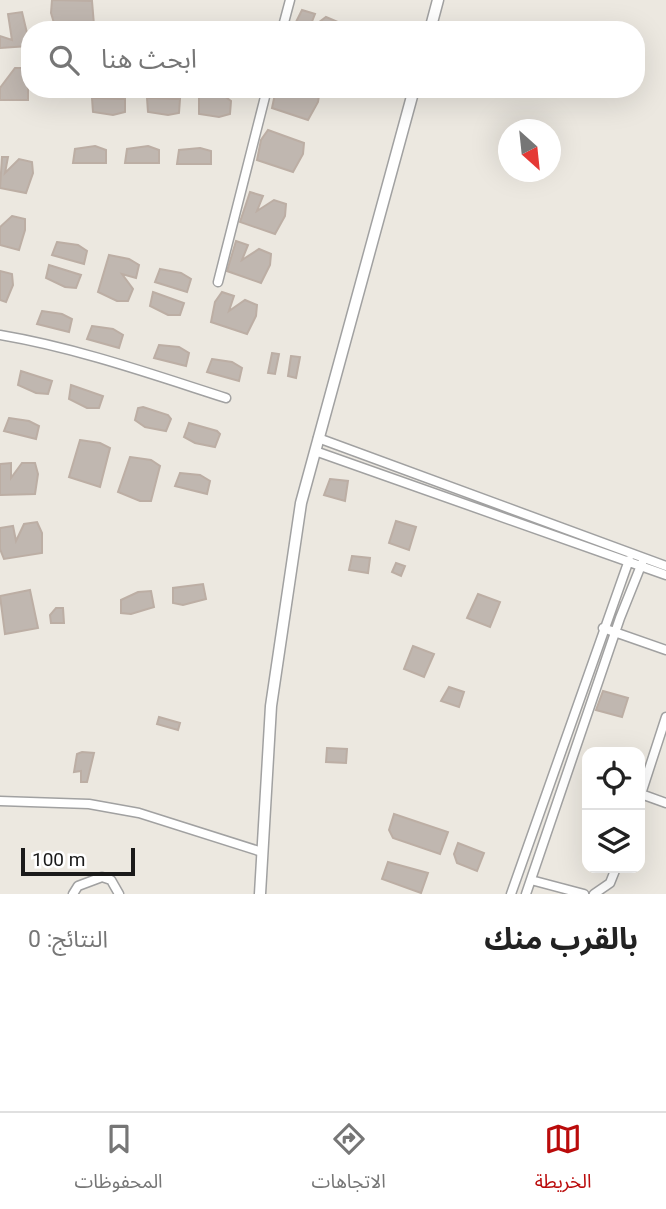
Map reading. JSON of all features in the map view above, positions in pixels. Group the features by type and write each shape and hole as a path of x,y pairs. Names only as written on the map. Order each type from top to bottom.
{"street":[{"path":"284,21 290,0"},
{"path":"432,21 438,0"},
{"path":"218,282 265,98"},
{"path":"260,894 272,694 301,503 412,98"},
{"path":"0,335 40,341 116,362 226,398"},
{"path":"318,438 630,558"},
{"path":"315,451 642,562 666,566"},
{"path":"511,894 630,558"},
{"path":"642,562 666,575"},
{"path":"527,894 615,633 642,562"},
{"path":"603,628 666,650"},
{"path":"645,780 666,716"},
{"path":"645,797 666,803"},
{"path":"0,801 89,804 139,813 262,852"},
{"path":"594,894 610,883 614,873"},
{"path":"73,894 78,886 102,877 111,880 119,894"},
{"path":"531,880 584,894"}],"building":[{"path":"52,0 92,1 94,21 53,21"},
{"path":"302,10 315,14 312,21 296,21"},
{"path":"22,12 24,21 21,21 21,47 0,48 0,36 12,40 8,14"},
{"path":"15,68 21,68 21,98 28,100 0,100 0,88"},
{"path":"92,98 125,99 125,112 113,115 93,112"},
{"path":"147,98 180,99 179,113 168,115 148,112"},
{"path":"199,98 227,98 231,101 230,114 219,117 199,114"},
{"path":"274,98 319,98 308,120 272,108"},
{"path":"268,130 304,143 303,154 293,172 257,160 261,140"},
{"path":"95,146 106,150 106,163 73,163 75,149"},
{"path":"148,146 159,150 159,163 125,163 127,149"},
{"path":"200,148 211,151 211,164 177,164 179,150"},
{"path":"2,157 8,157 5,173 19,159 32,162 33,173 26,193 0,188"},
{"path":"250,192 263,196 257,211 274,200 286,204 285,216 275,234 240,222"},
{"path":"12,216 25,219 19,250 0,245 0,227"},
{"path":"236,241 248,245 242,260 259,249 271,254 270,265 261,283 227,271"},
{"path":"57,242 78,245 87,251 84,264 52,255"},
{"path":"109,255 129,259 139,265 136,278 122,274 133,289 128,301 117,301 98,292"},
{"path":"49,265 81,275 76,288 65,287 46,278"},
{"path":"160,269 181,273 191,279 187,292 155,282"},
{"path":"0,271 12,274 13,285 6,302 0,300"},
{"path":"153,292 184,303 180,315 168,315 150,306"},
{"path":"222,292 234,296 229,311 245,300 257,305 256,316 247,334 211,322 215,302"},
{"path":"42,311 62,314 72,319 69,332 37,324"},
{"path":"92,326 113,329 123,335 119,348 87,339"},
{"path":"159,345 179,347 189,353 186,366 154,358"},
{"path":"272,353 279,354 275,374 268,373"},
{"path":"291,356 300,357 296,378 288,376"},
{"path":"212,359 232,362 242,368 239,381 207,372"},
{"path":"21,371 52,381 48,394 36,393 18,385"},
{"path":"71,385 103,396 99,408 87,408 69,399"},
{"path":"143,407 168,415 171,419 166,431 145,427 135,420 138,408"},
{"path":"9,418 29,421 39,426 36,439 4,431"},
{"path":"189,423 217,431 220,434 215,447 195,443 184,437"},
{"path":"80,440 100,443 110,448 100,487 69,477"},
{"path":"130,457 151,460 160,466 151,501 140,501 118,492"},
{"path":"11,463 11,478 22,463 35,463 38,474 35,494 0,495 0,464"},
{"path":"180,473 200,475 210,481 207,494 175,486"},
{"path":"330,479 348,481 345,501 324,495"},
{"path":"396,521 416,527 409,550 389,543"},
{"path":"37,522 42,533 42,553 4,559 0,549 0,528 13,526 16,541 24,524"},
{"path":"352,556 370,558 368,573 349,570"},
{"path":"396,563 405,566 401,576 392,572"},
{"path":"203,584 206,599 183,605 173,603 173,588"},
{"path":"30,590 38,628 5,634 0,596"},
{"path":"151,591 154,607 131,614 121,613 121,600 138,592"},
{"path":"478,594 500,602 490,627 467,618"},
{"path":"56,608 63,608 64,623 51,623 50,615"},
{"path":"413,646 434,654 424,677 404,669"},
{"path":"449,687 464,692 459,707 441,701"},
{"path":"603,691 628,698 622,717 596,710"},
{"path":"159,717 180,723 178,730 157,724"},
{"path":"327,748 347,749 346,763 326,762"},
{"path":"94,753 87,782 81,782 81,771 74,772 77,754"},
{"path":"394,814 448,832 440,854 393,838 389,830"},
{"path":"458,843 484,853 477,871 457,863 454,854"},
{"path":"388,862 428,873 421,893 382,879"}]}
